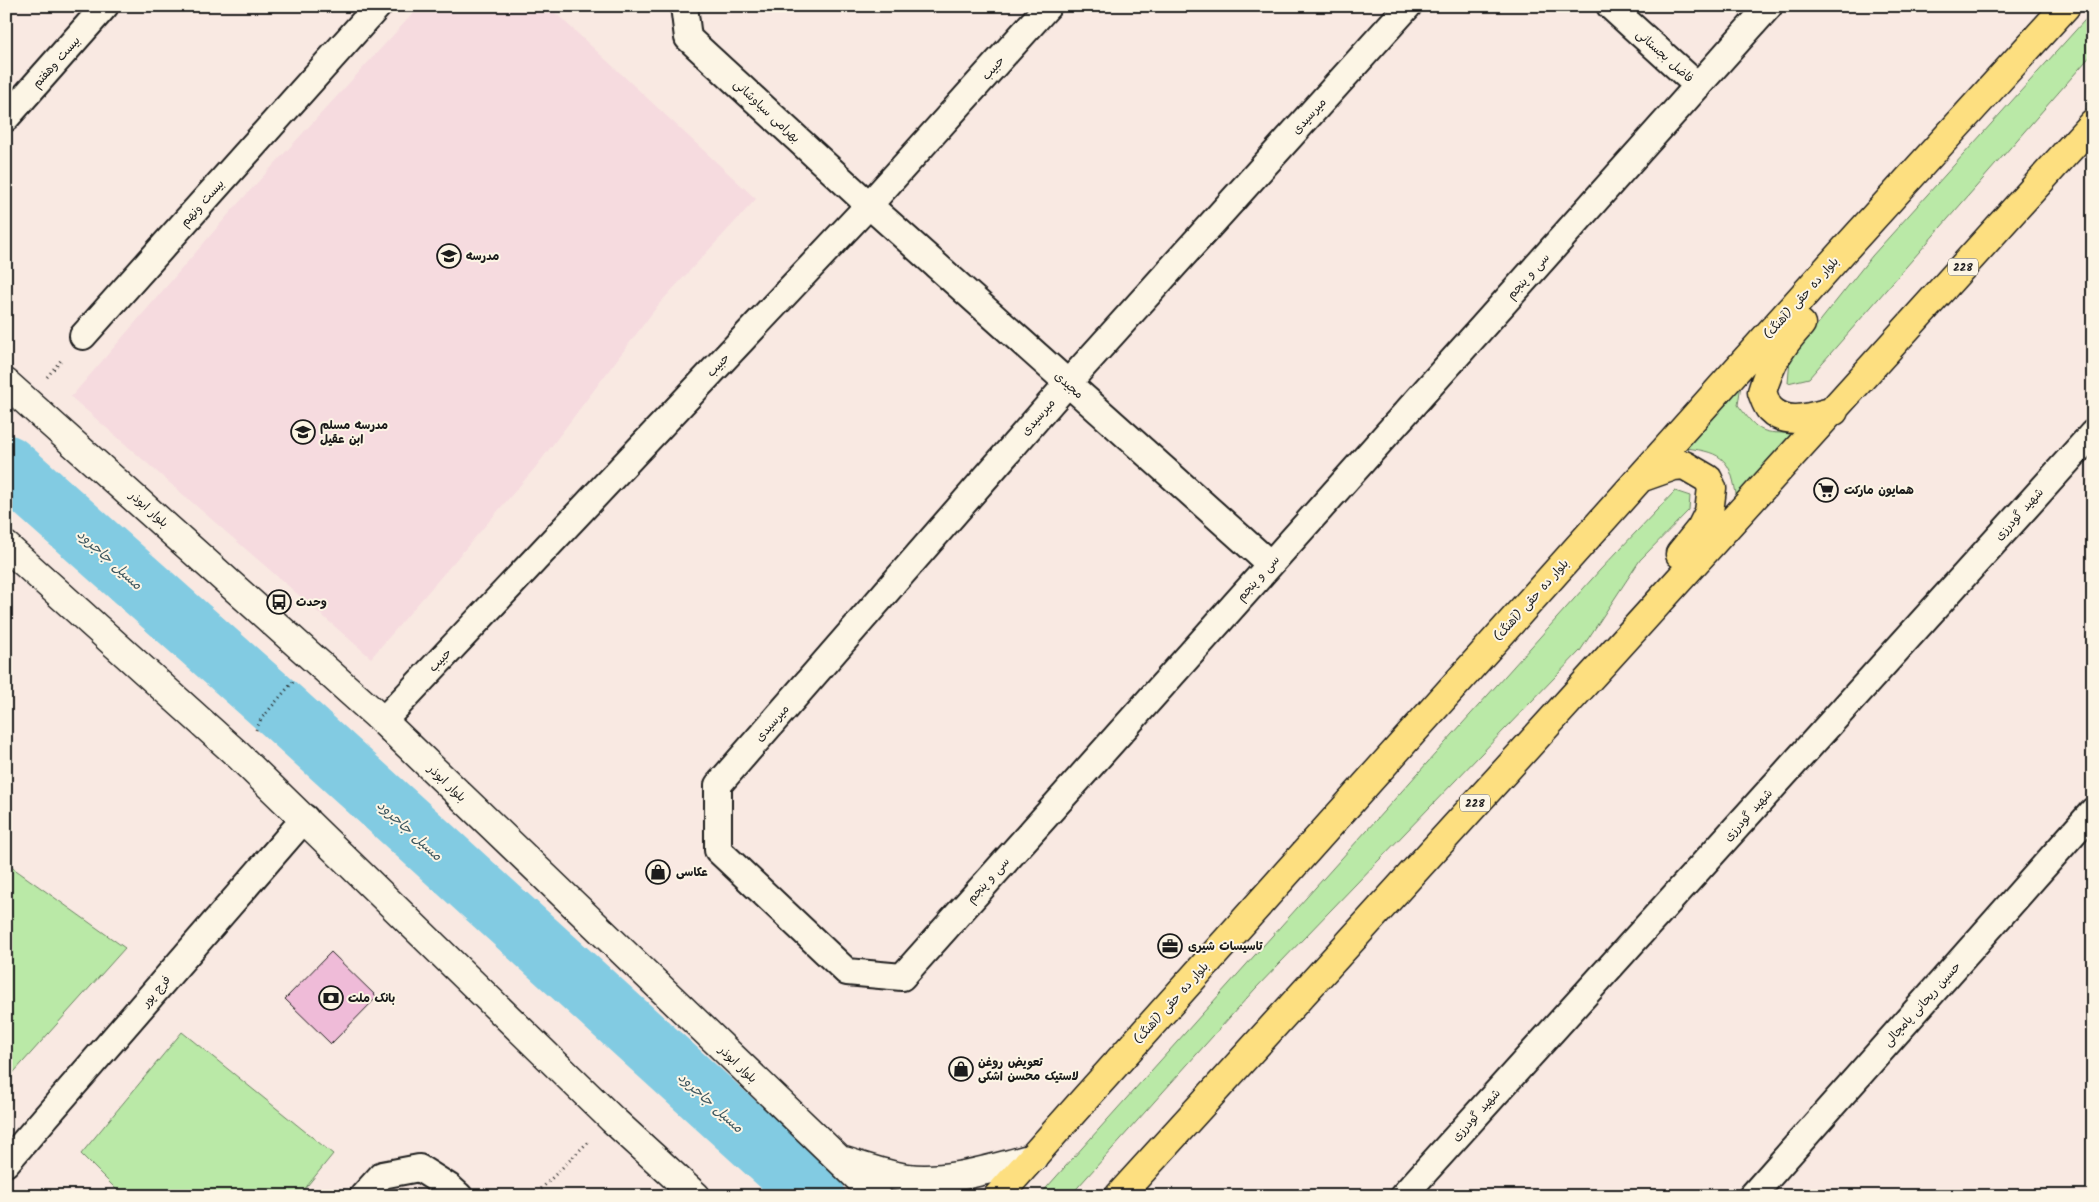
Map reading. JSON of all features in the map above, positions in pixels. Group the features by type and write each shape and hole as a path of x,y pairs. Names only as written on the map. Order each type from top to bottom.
{"main road":[{"name":"بلوار ده حقی (آهنگ)","path":"998,1196 1844,250 2066,6"},
{"name":"228","path":"1119,1196 1640,616 1834,411 2093,123"},
{"path":"1834,411 1798,420 1786,419 1770,409 1762,392 1768,368 1787,340 1827,293 1844,250"},
{"name":"بلوار ابوذر","path":"16,391 383,721 876,1196"},
{"path":"1640,478 1674,466 1684,465 1708,479 1712,488 1710,512 1701,528 1672,563 1640,616"},
{"path":"6,546 238,754 612,1119 696,1196"},
{"path":"836,1158 907,1178 933,1178 967,1175 1033,1158"}],"street":[{"name":"بیست وهفتم","path":"6,118 105,6"},
{"name":"بیست ونهم","path":"83,336 378,6"},
{"name":"بهرامی سیاوشانی","path":"684,6 688,38 869,205"},
{"name":"حبیب","path":"383,721 869,205 1048,6"},
{"name":"میرسیدی","path":"718,850 718,785 1068,383 1408,6"},
{"name":"فاضل بجستانی","path":"1610,6 1698,86"},
{"name":"سی و پنجم","path":"718,850 847,972 902,977 1769,6"},
{"name":"مجیدی","path":"869,205 1270,564"},
{"name":"شهید گودرزی","path":"1403,1196 2093,434"},
{"name":"حسین ریحانی پامچالی","path":"1752,1196 2093,812"},
{"name":"فرج پور","path":"6,1164 305,818"},
{"path":"363,1196 382,1175 419,1168 449,1187 459,1196"}],"path":[{"path":"16,391 83,336"},
{"path":"261,719 294,682"},
{"path":"534,1196 612,1119"}],"shaded area":[{"path":"420,6 548,6 756,199 659,304 535,468 371,658 71,397 234,208"}],"green space":[{"path":"2093,11 2093,53 1809,378 1788,383 1790,359 1872,256"},
{"path":"1741,384 1738,405 1751,422 1768,432 1796,433 1737,500 1732,476 1724,461 1709,452 1685,448"},
{"path":"1675,491 1690,496 1689,510 1640,560 1580,651 1255,989 1070,1196 1039,1196 1600,570"},
{"path":"6,863 125,948 6,1081"},
{"path":"182,1032 333,1154 299,1196 123,1196 81,1154"}],"building":[{"name":"بانک ملت","path":"331,952 377,997 331,1044 285,999"}],"waterway":[{"name":"مسیل جاجرود","path":"6,465 281,710 815,1196"}],"place":[{"name":"مدرسه","path":"449,256"},
{"name":"مدرسه مسلم ابن عقیل","path":"303,432"},
{"name":"همایون مارکت","path":"1826,490"},
{"name":"وحدت","path":"279,602"},
{"name":"عکاسى","path":"658,872"},
{"name":"تاسیسات شیری","path":"1170,946"},
{"name":"بانک ملت","path":"331,998"},
{"name":"تعویض روغن لاستیک محسن اشکی","path":"961,1069"}]}
